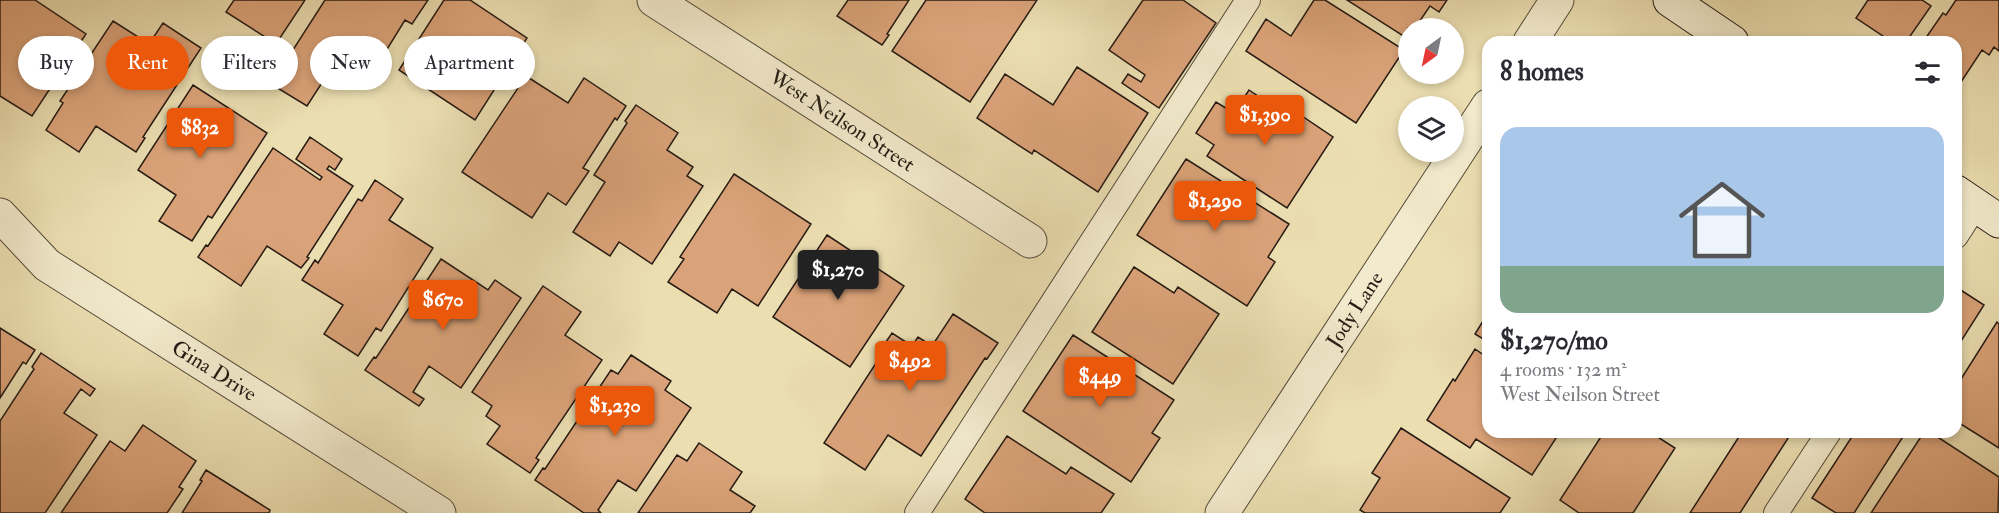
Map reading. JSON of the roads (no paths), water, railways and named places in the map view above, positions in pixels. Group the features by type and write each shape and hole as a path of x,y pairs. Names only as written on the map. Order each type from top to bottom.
{"street":[{"name":"West Neilson Street","path":"654,0 1030,241"},
{"path":"1534,36 1557,0"},
{"path":"1670,0 1723,36"},
{"name":"Jody Lane","path":"1222,513 1482,115"},
{"name":"Gina Drive","path":"0,215 47,265 439,513"}],"lane":[{"path":"916,513 1248,0"},
{"path":"1962,227 1977,206"},
{"path":"1776,513 1825,438"}]}
